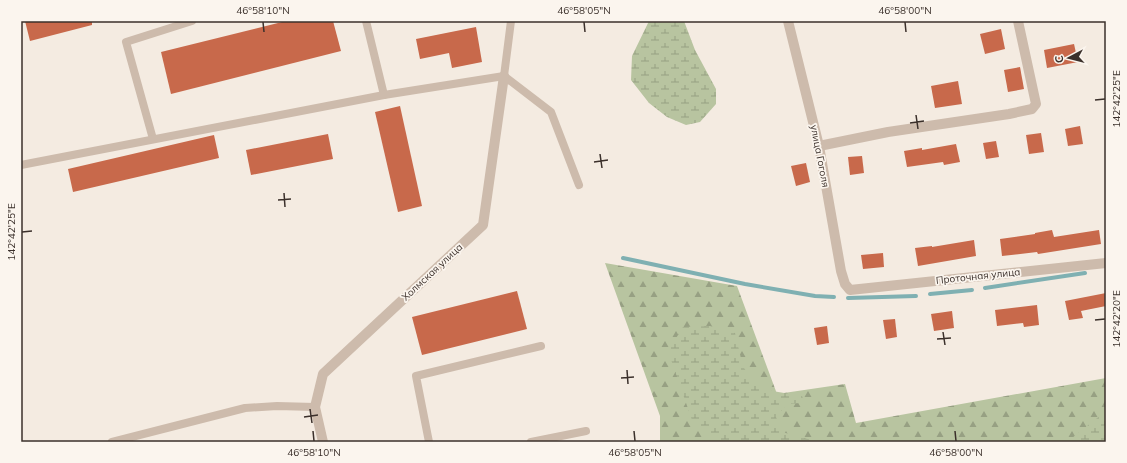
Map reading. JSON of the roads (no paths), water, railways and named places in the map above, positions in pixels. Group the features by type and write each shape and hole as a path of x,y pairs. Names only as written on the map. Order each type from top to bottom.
{"street":[{"name":"улица Гоголя","path":"788,21 819,146 841,271 845,284 850,290"},
{"path":"819,146 888,132 1009,114 1032,109 1036,104 1018,21"},
{"name":"Холмская улица","path":"323,442 314,407 323,374 483,225 504,76"},
{"name":"Проточная улица","path":"850,290 1106,263"}],"lane":[{"path":"153,139 126,42 192,21"},
{"path":"366,21 384,95"},
{"path":"504,76 511,21"},
{"path":"21,165 384,95 504,76 551,112 579,185"},
{"path":"429,442 416,376 541,346"},
{"path":"112,442 245,408 277,406 314,407"},
{"path":"532,442 586,431"}],"waterway":[{"path":"623,258 745,284 815,296 834,297"},
{"path":"985,288 1085,273"},
{"path":"930,294 972,290"},
{"path":"848,298 916,296"}]}
